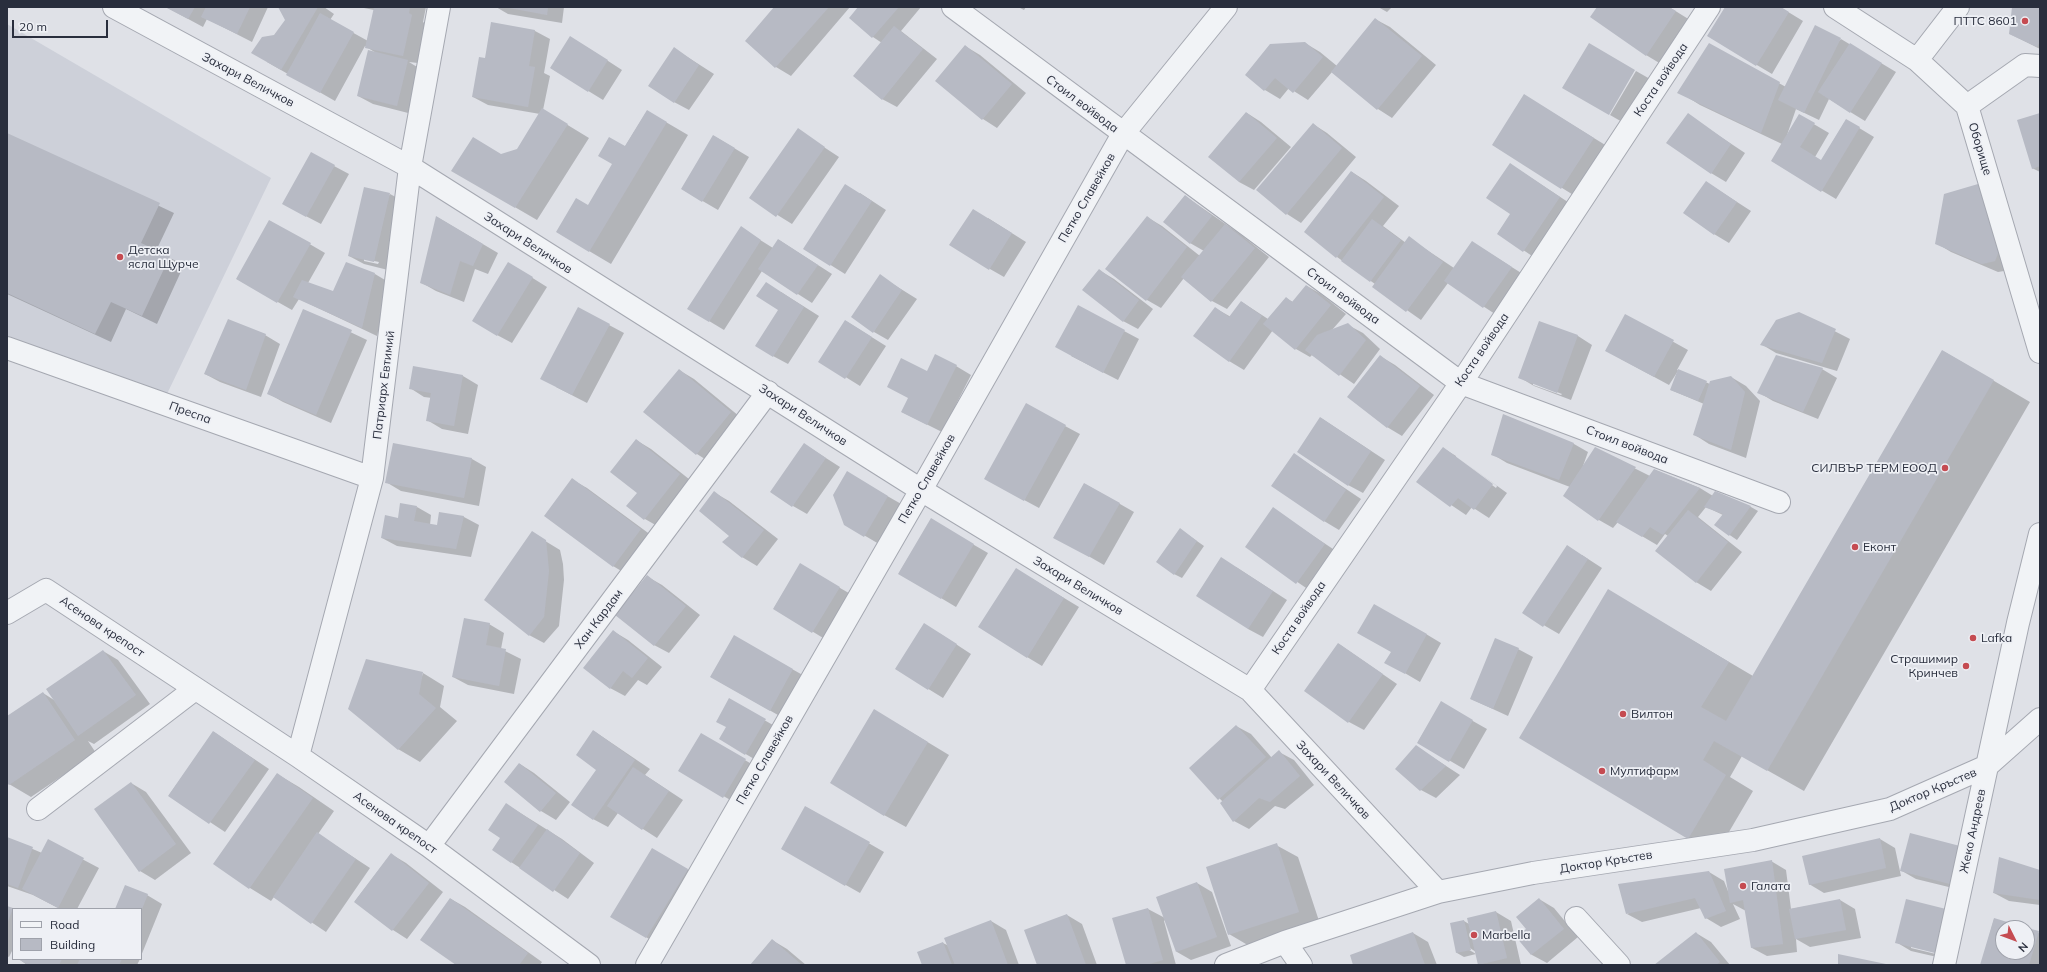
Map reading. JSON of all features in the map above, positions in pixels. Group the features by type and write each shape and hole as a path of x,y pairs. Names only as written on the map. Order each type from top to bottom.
{"street":[{"name":"Захари Величков","path":"114,7 410,167 590,283 768,392 921,490 1250,690 1438,892"},
{"name":"Патриарх Евтимий","path":"298,756 372,478 410,167 439,7"},
{"name":"Стоил войвода","path":"953,7 1460,383 1778,502"},
{"name":"Петко Славейков","path":"647,965 921,490 1123,134 1226,7"},
{"name":"Коста войвода","path":"1250,690 1460,383 1709,7"},
{"name":"Оборище","path":"1834,7 1917,60 1967,106 2040,352"},
{"path":"1917,60 1958,7"},
{"path":"1967,106 2025,65 2040,66"},
{"name":"Преспа","path":"7,348 372,478"},
{"name":"Хан Кардам","path":"429,846 768,392"},
{"name":"Жеко Андреев","path":"1944,965 1987,766 2040,534"},
{"name":"Асенова крепост","path":"7,613 46,590 298,756 429,846 589,965"},
{"path":"38,809 195,689"},
{"path":"1987,766 2040,720"},
{"name":"Доктор Кръстев","path":"1226,965 1285,942 1438,892 1533,874 1753,840 1890,809 1987,766"},
{"path":"1576,918 1618,965"},
{"path":"1285,942 1301,965"}],"shaded area":[{"name":"Детска ясла Щурче","path":"7,24 271,178 166,396 7,337"}],"building":[{"path":"165,7 195,7 188,19"},
{"path":"206,7 250,7 237,34 201,17"},
{"path":"278,7 318,7 281,70 251,53 262,37 274,35 285,20"},
{"path":"374,7 410,7 409,13 412,15 403,56 365,48"},
{"path":"504,7 548,7 547,15"},
{"path":"774,7 829,7 775,68 745,41"},
{"path":"858,7 899,7 872,38 849,18"},
{"path":"1597,7 1669,7 1676,11 1646,56 1590,17"},
{"path":"1725,7 1781,7 1789,12 1756,66 1707,36"},
{"name":"ПТТС 8601","path":"2012,7 2040,7 2040,41 2037,47 2009,34"},
{"path":"320,13 354,32 320,93 286,75"},
{"path":"1375,18 1422,56 1377,110 1331,72"},
{"path":"491,22 535,30 529,66 535,67 528,107 472,97 479,57 485,58"},
{"path":"1815,25 1841,38 1804,113 1778,100"},
{"path":"894,26 923,49 882,100 853,76"},
{"path":"570,36 608,60 588,92 550,68"},
{"path":"1305,42 1323,57 1293,93 1275,78 1264,91 1245,75 1270,44"},
{"path":"1589,43 1635,70 1609,115 1562,88"},
{"path":"1709,43 1780,82 1761,133 1677,93"},
{"path":"1850,43 1882,63 1850,113 1818,92"},
{"path":"965,45 1012,84 982,120 935,81"},
{"path":"674,47 699,65 674,103 648,86"},
{"path":"368,50 408,60 397,106 357,96"},
{"path":"1524,94 1594,138 1561,189 1492,145"},
{"path":"542,108 568,124 515,208 451,171 473,137 501,154 517,149"},
{"path":"647,110 667,122 589,252 556,232 576,198 588,205 612,164 598,156 609,137 625,146"},
{"path":"1246,112 1277,138 1239,182 1208,157"},
{"path":"1688,113 1731,144 1711,174 1666,143"},
{"path":"2040,113 2040,166 2032,169 2017,120"},
{"path":"1799,114 1815,123 1800,147 1821,160 1846,119 1860,127 1821,192 1771,161"},
{"path":"1313,123 1342,148 1286,215 1256,190"},
{"path":"798,128 825,147 776,217 749,198"},
{"path":"7,133 160,203 141,243 170,256 142,316 111,302 95,334 7,293"},
{"path":"713,135 735,148 702,202 681,189"},
{"path":"311,152 335,165 306,217 282,204"},
{"path":"1510,163 1560,197 1523,252 1497,234 1510,214 1486,198"},
{"path":"1351,171 1384,197 1336,258 1304,232"},
{"path":"1706,181 1737,202 1714,235 1683,213"},
{"path":"845,184 872,201 830,266 803,249"},
{"path":"1978,184 1999,251 1995,261 1982,264 1935,244 1944,194"},
{"path":"364,187 390,193 374,262 348,256"},
{"path":"1185,195 1212,216 1190,244 1163,222"},
{"path":"973,209 1012,233 989,270 949,245"},
{"path":"436,216 483,244 473,266 460,261 450,295 420,283"},
{"path":"1147,216 1187,247 1146,301 1105,269"},
{"path":"1372,219 1401,240 1370,282 1341,261"},
{"path":"269,220 311,243 277,303 236,279"},
{"path":"1225,224 1255,248 1211,302 1181,277"},
{"path":"741,226 761,240 709,322 687,309"},
{"path":"1409,236 1443,262 1406,312 1372,287"},
{"path":"778,239 818,265 797,295 758,269"},
{"path":"1472,241 1512,267 1483,308 1444,281"},
{"path":"346,262 375,273 362,328 293,297 302,280 333,291"},
{"path":"508,262 533,277 497,336 472,321"},
{"path":"1099,269 1139,300 1123,322 1082,290"},
{"path":"880,274 902,290 873,333 851,317"},
{"path":"766,282 804,307 773,357 755,346 778,310 756,296"},
{"path":"1306,285 1331,305 1295,350 1263,324 1286,297 1292,302"},
{"path":"1241,301 1262,316 1229,362 1193,336 1215,307 1229,317"},
{"path":"1078,305 1125,330 1103,373 1055,347"},
{"path":"578,307 610,324 572,395 540,379"},
{"path":"303,309 352,330 316,415 267,394"},
{"path":"1799,312 1836,329 1822,363 1760,345 1776,320"},
{"path":"1625,314 1674,340 1654,377 1605,351"},
{"path":"228,319 266,334 246,390 204,374"},
{"path":"845,320 872,337 845,379 818,362"},
{"path":"1539,321 1578,335 1557,393 1518,378"},
{"path":"1348,323 1366,340 1339,376 1305,350 1317,335"},
{"path":"1942,350 1994,380 1767,771 1714,741 1703,760 1726,775 1688,839 1519,738 1608,589 1729,662 1701,707 1726,721"},
{"path":"935,354 957,365 927,425 901,412 908,398 887,387 901,358 927,371"},
{"path":"1380,355 1420,386 1387,428 1347,397"},
{"path":"1776,355 1823,368 1803,412 1757,393"},
{"path":"413,366 463,375 454,426 426,421 431,393 409,389"},
{"path":"679,369 731,412 696,455 643,412"},
{"path":"1678,369 1707,381 1698,401 1670,390"},
{"path":"1731,376 1745,392 1731,450 1693,435 1710,381"},
{"path":"1026,403 1066,425 1024,501 984,479"},
{"path":"1503,414 1574,443 1559,480 1491,455"},
{"path":"1320,417 1371,451 1348,486 1297,452"},
{"path":"636,439 680,474 644,520 626,506 637,493 610,472"},
{"path":"393,443 472,458 464,498 385,483"},
{"path":"804,443 826,458 792,507 770,492"},
{"path":"1443,447 1493,484 1474,510 1458,498 1450,507 1416,482"},
{"path":"1595,447 1636,467 1598,521 1563,496"},
{"path":"1294,453 1346,490 1324,522 1271,486"},
{"path":"1654,469 1700,488 1663,535 1650,527 1642,537 1616,522"},
{"path":"847,471 888,496 864,537 844,525 833,495"},
{"path":"572,478 641,529 613,567 544,516"},
{"path":"1084,483 1120,503 1089,557 1053,538"},
{"path":"714,491 764,530 742,558 722,542 729,536 699,511"},
{"path":"1715,491 1751,506 1729,536 1714,525 1723,514 1704,507"},
{"path":"400,503 417,506 414,521 437,525 439,512 464,516 456,549 381,538 385,515 398,518"},
{"path":"1273,507 1325,544 1296,584 1245,547"},
{"path":"1688,510 1728,542 1696,583 1655,551"},
{"path":"931,518 974,544 941,599 898,574"},
{"path":"1180,528 1197,541 1174,575 1156,562"},
{"path":"532,531 546,540 549,571 544,617 529,636 484,600"},
{"path":"1567,545 1588,559 1543,627 1522,613"},
{"path":"1221,557 1273,591 1248,629 1196,596"},
{"path":"800,563 840,587 812,633 773,609"},
{"path":"1016,568 1064,598 1027,658 978,627"},
{"path":"647,575 686,606 654,646 615,615"},
{"path":"1374,604 1427,634 1405,674 1384,663 1391,652 1357,633"},
{"path":"464,618 490,623 486,645 506,649 499,686 452,677"},
{"path":"924,623 957,644 928,690 895,669"},
{"path":"613,630 648,658 632,678 623,671 610,689 583,668"},
{"path":"734,635 793,669 770,711 710,677"},
{"path":"1495,638 1519,648 1493,709 1470,699"},
{"path":"1338,643 1383,674 1348,723 1304,691"},
{"path":"103,650 136,695 78,736 46,689"},
{"path":"366,659 423,672 419,694 436,708 398,750 348,709"},
{"path":"43,692 75,740 9,785 7,783 7,716"},
{"path":"729,698 766,719 745,755 719,739 726,727 716,722"},
{"path":"1441,701 1473,720 1449,762 1417,743"},
{"path":"874,709 928,742 884,816 830,783"},
{"path":"1236,725 1266,757 1218,800 1189,768"},
{"path":"593,730 635,760 593,820 571,805 596,770 576,755"},
{"path":"213,731 255,760 209,824 168,796"},
{"path":"701,733 746,759 723,798 678,771"},
{"path":"1416,745 1446,766 1420,791 1395,769"},
{"path":"1279,750 1300,776 1270,802 1259,798 1233,822 1220,803"},
{"path":"519,763 556,793 540,812 504,782"},
{"path":"633,767 669,791 642,830 607,806"},
{"path":"277,773 313,798 249,889 213,864"},
{"path":"131,782 176,844 139,872 94,809"},
{"path":"506,803 538,825 511,863 492,850 500,838 488,830"},
{"path":"805,806 870,842 845,886 781,849"},
{"path":"547,829 580,853 553,892 519,868"},
{"path":"317,832 356,859 311,924 273,897"},
{"path":"1910,833 1960,846 1950,884 1900,871"},
{"path":"7,837 33,847 18,888 7,884"},
{"path":"1880,838 1886,868 1809,885 1802,856"},
{"path":"48,839 84,858 58,908 22,889"},
{"path":"1277,843 1299,912 1228,935 1206,867"},
{"path":"652,848 688,869 646,938 610,917"},
{"path":"391,853 429,883 392,931 354,902"},
{"path":"1999,857 2040,870 2040,900 1993,893"},
{"path":"1772,860 1783,944 1751,948 1743,900 1730,903 1724,869"},
{"path":"1709,871 1726,911 1705,919 1695,898 1626,914 1618,884"},
{"path":"1197,882 1217,937 1176,952 1156,897"},
{"path":"125,885 148,894 142,909 115,908"},
{"path":"450,898 528,953 519,965 456,965 420,940"},
{"path":"1539,898 1564,929 1531,955 1516,937 1526,929 1516,917"},
{"path":"1840,899 1846,930 1795,939 1789,909"},
{"path":"1906,899 1946,909 1935,953 1895,943"},
{"path":"7,906 13,908 7,924"},
{"path":"1148,908 1163,960 1146,965 1126,965 1112,918"},
{"path":"1496,911 1507,958 1478,965 1467,918"},
{"path":"1067,914 1086,965 1037,965 1024,930"},
{"path":"1994,918 2001,920 1995,920 1995,960 2030,960 2029,965 1980,965"},
{"path":"991,920 1008,965 955,965 944,938"},
{"path":"1464,920 1471,950 1456,953 1450,923"},
{"path":"2035,930 2039,931 2035,945"},
{"path":"1413,932 1425,965 1353,965 1350,955"},
{"path":"1696,932 1720,962 1716,965 1654,965"},
{"path":"772,939 802,965 750,965"},
{"path":"943,942 952,965 922,965 917,952"},
{"path":"1838,954 1886,964 1886,965 1838,965"},
{"path":"20,960 62,960 59,965 28,965"},
{"path":"80,960 122,960 119,965 77,965"}],"place":[{"name":"ПТТС 8601","path":"2025,21"},
{"name":"Детска ясла Щурче","path":"120,257"},
{"name":"СИЛВЪР ТЕРМ ЕООД","path":"1945,468"},
{"name":"Еконт","path":"1855,547"},
{"name":"Lafka","path":"1973,638"},
{"name":"Страшимир Кринчев","path":"1966,666"},
{"name":"Вилтон","path":"1623,714"},
{"name":"Мултифарм","path":"1602,771"},
{"name":"Галата","path":"1743,886"},
{"name":"Marbella","path":"1474,935"}]}
